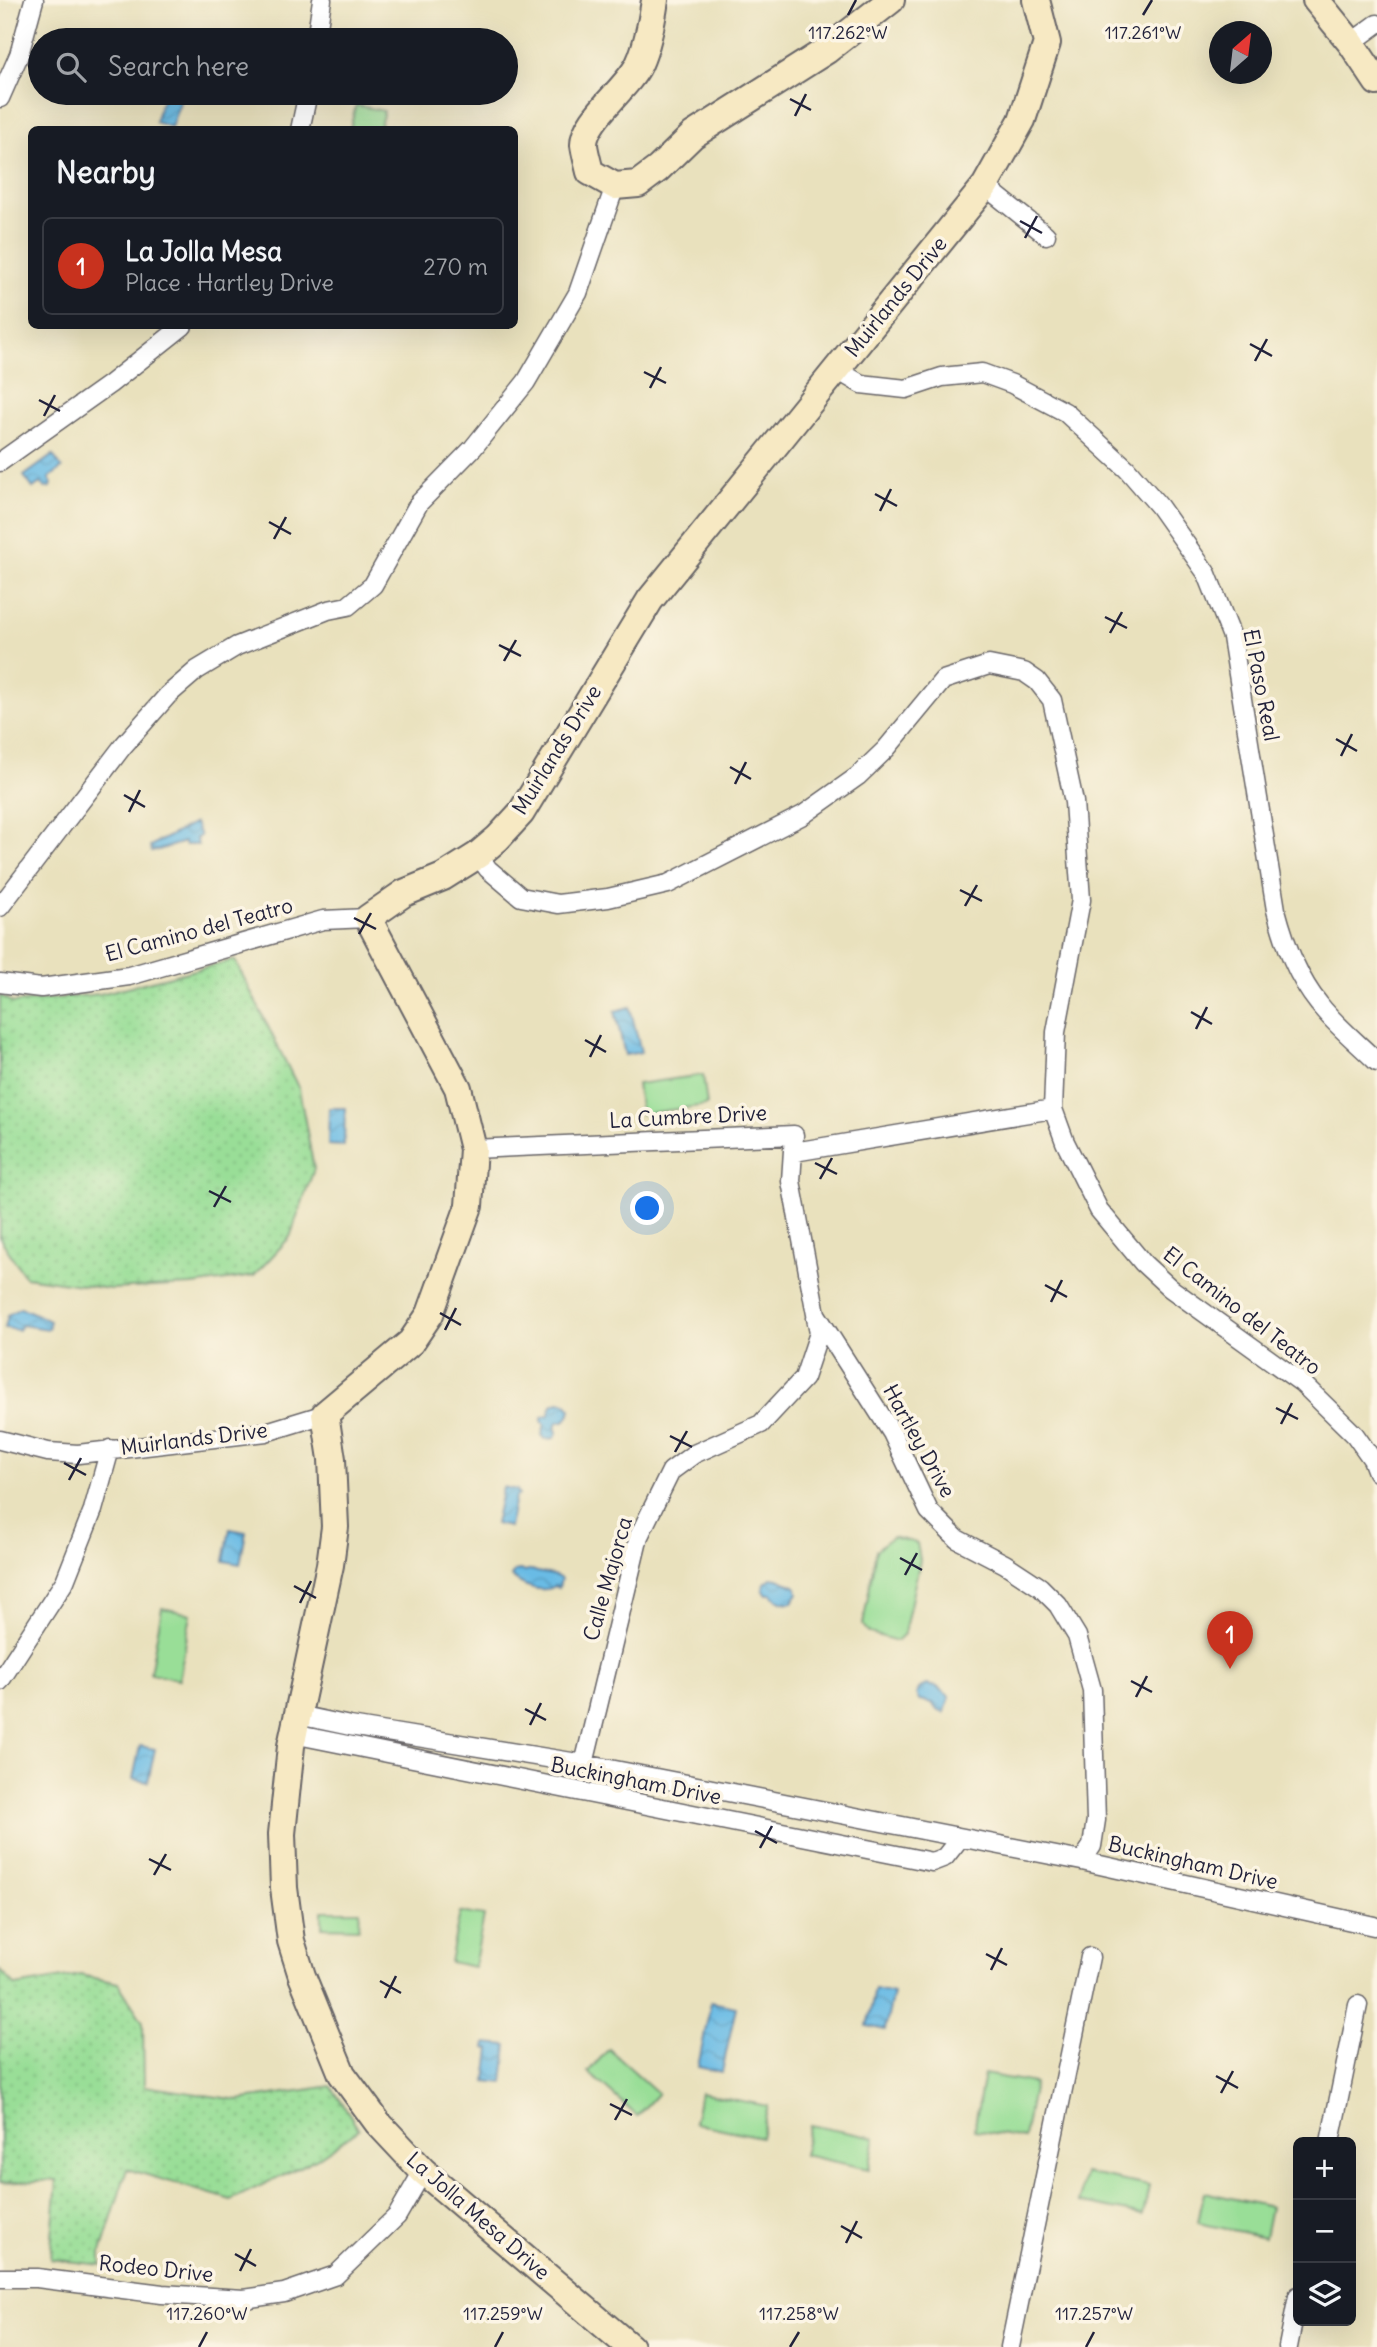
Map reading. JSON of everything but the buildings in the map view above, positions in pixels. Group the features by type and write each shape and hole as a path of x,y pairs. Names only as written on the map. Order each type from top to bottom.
{"street":[{"path":"0,98 19,55 34,0"},
{"path":"318,28 322,0"},
{"path":"655,0 650,31 640,63 628,83 593,121 583,142 590,172 615,186 639,184 693,135 827,50 891,0"},
{"name":"Muirlands Drive","path":"0,1440 48,1452 78,1454 266,1432 325,1414 411,1342 430,1314 469,1206 472,1149 458,1088 368,918 404,893 443,877 478,855 498,838 520,813 650,600 985,186 1022,120 1047,43 1036,0"},
{"path":"1316,0 1351,43 1377,82"},
{"path":"1351,43 1377,24"},
{"path":"301,126 305,105"},
{"path":"0,907 123,746 168,695 197,670 237,646 328,610 348,607 373,585 419,503 473,449 526,382 578,293 615,186"},
{"path":"985,186 1046,235"},
{"path":"0,462 110,384 179,329"},
{"name":"El Paso Real","path":"837,370 861,384 906,389 942,377 982,373 1012,384 1065,412 1127,469 1159,506 1207,574 1232,637 1276,910 1285,943 1304,984 1320,1006 1377,1062"},
{"name":"El Camino del Teatro","path":"478,855 488,869 521,897 558,904 608,898 667,884 803,815 858,776 886,750 943,680 989,665 1024,672 1037,681 1052,700 1075,814 1081,900 1056,1032 1053,1109 1065,1142 1098,1210 1143,1263 1170,1288 1302,1383 1355,1436 1372,1459 1377,1472"},
{"name":"El Camino del Teatro","path":"0,982 41,988 129,976 323,920 368,918"},
{"path":"794,1152 1053,1109"},
{"name":"La Cumbre Drive","path":"472,1149 794,1135 794,1152"},
{"name":"Hartley Drive","path":"794,1152 791,1181 816,1314 892,1433 929,1511 957,1539 1005,1563 1040,1587 1058,1605 1077,1636 1092,1690 1096,1820 1092,1846 1082,1861"},
{"name":"Calle Majorca","path":"584,1764 639,1536 671,1471 694,1454 761,1424 770,1415 804,1378 819,1334 816,1314"},
{"name":"La Jolla Mesa Drive","path":"325,1414 332,1459 335,1527 330,1565 296,1724 282,1835 290,1941 342,2074 378,2123 423,2171 631,2346"},
{"path":"0,1681 65,1581 93,1510 110,1449"},
{"name":"Buckingham Drive","path":"296,1724 350,1726 584,1764 1082,1861 1374,1926"},
{"name":"Buckingham Drive","path":"296,1724 932,1862 946,1857 960,1838"},
{"path":"1010,2347 1090,1957"},
{"path":"1331,2137 1358,2005"},
{"name":"Rodeo Drive","path":"0,2278 37,2278 162,2294 244,2299 284,2293 336,2275 397,2216 423,2171"},
{"path":"1287,2347 1293,2319"}],"green space":[{"path":"356,105 384,111 380,126 351,126"},
{"path":"235,960 299,1089 314,1169 290,1237 254,1276 193,1285 110,1289 25,1277 0,1238 0,995 13,1003 100,994"},
{"path":"703,1075 707,1105 641,1114 637,1084"},
{"path":"892,1537 917,1543 920,1560 904,1634 897,1641 869,1633 863,1625 876,1550"},
{"path":"162,1608 191,1614 179,1679 150,1673"},
{"path":"322,1911 360,1911 359,1928 322,1927"},
{"path":"460,1912 484,1916 474,1967 450,1962"},
{"path":"0,1970 16,1986 80,1975 118,1983 143,2022 144,2086 238,2100 331,2086 359,2129 316,2159 231,2200 127,2169 101,2252 101,2265 50,2259 57,2180 0,2183"},
{"path":"609,2049 658,2093 637,2116 588,2072"},
{"path":"984,2074 1034,2083 1024,2138 974,2130"},
{"path":"700,2093 768,2106 761,2137 694,2123"},
{"path":"810,2125 875,2138 869,2169 803,2155"},
{"path":"1085,2173 1149,2186 1143,2215 1079,2202"},
{"path":"1204,2192 1271,2207 1265,2237 1198,2223"}],"water":[{"path":"160,105 179,105 171,126 155,122"},
{"path":"53,455 62,468 49,478 52,484 50,487 45,488 40,483 33,488 24,476"},
{"path":"195,823 200,836 196,838 198,845 185,845 184,842 152,852 150,846"},
{"path":"630,1007 641,1052 625,1055 615,1011"},
{"path":"329,1108 345,1108 344,1146 328,1145"},
{"path":"20,1308 50,1321 48,1329 21,1325 18,1330 5,1328 8,1315"},
{"path":"566,1403 571,1409 569,1415 566,1420 558,1422 555,1438 545,1439 542,1435 545,1424 542,1417 549,1415 552,1405"},
{"path":"503,1487 517,1490 519,1495 515,1498 509,1527 495,1524"},
{"path":"230,1529 246,1532 240,1564 224,1561"},
{"path":"520,1570 532,1570 558,1577 561,1579 559,1588 555,1586 538,1589 526,1586 511,1576"},
{"path":"771,1578 796,1587 798,1593 792,1602 783,1602 771,1594 766,1594 763,1589"},
{"path":"926,1685 937,1687 949,1696 944,1713 937,1710 932,1703 919,1700 916,1694"},
{"path":"140,1746 155,1749 148,1782 133,1779"},
{"path":"875,1989 893,1993 885,2030 867,2026"},
{"path":"711,2002 736,2007 722,2072 698,2067"},
{"path":"486,2043 507,2045 503,2083 486,2081 490,2049 485,2048"}],"place":[{"name":"La Jolla Mesa","path":"1230,1669"}]}
